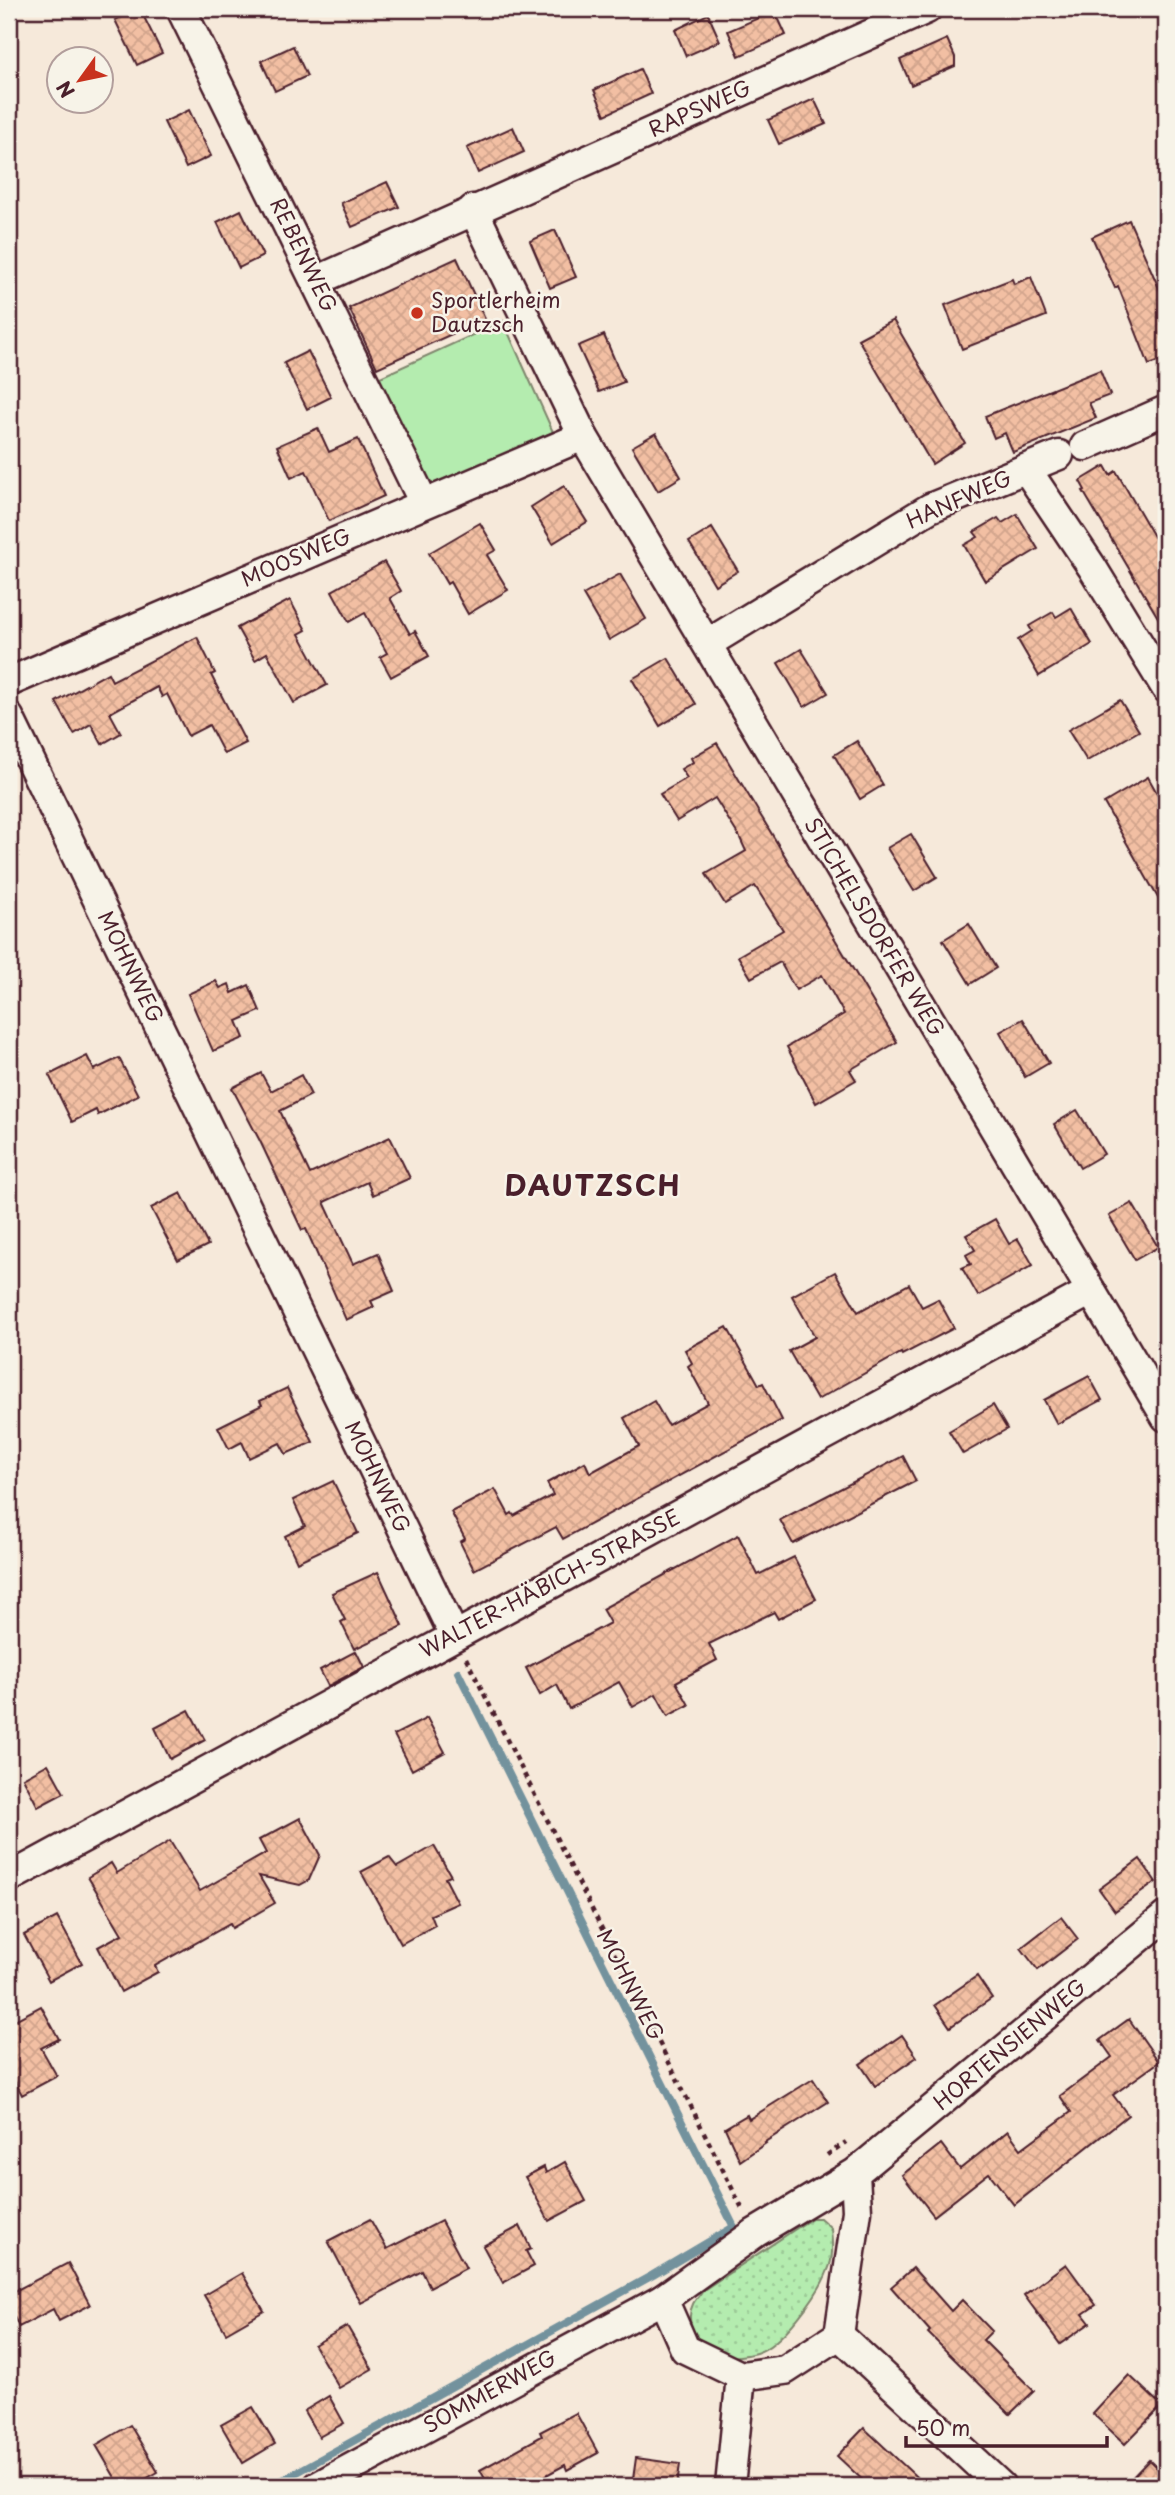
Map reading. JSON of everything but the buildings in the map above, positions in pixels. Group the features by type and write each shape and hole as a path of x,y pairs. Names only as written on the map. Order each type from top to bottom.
{"street":[{"name":"REBENWEG","path":"181,9 424,503"},
{"name":"RAPSWEG","path":"317,281 927,9"},
{"path":"474,209 583,436"},
{"path":"1027,470 1166,410"},
{"name":"MOOSWEG","path":"9,682 583,436"},
{"name":"STICHELSDORFER WEG","path":"583,436 1091,1291 1163,1429"},
{"name":"HANFWEG","path":"707,644 930,508 1027,470 1092,567 1166,688"},
{"name":"MOHNWEG","path":"9,717 454,1635"},
{"name":"WALTER-HÄBICH-STRASSE","path":"9,1878 1091,1291"},
{"name":"HORTENSIENWEG","path":"755,2233 855,2174 1166,1916"},
{"path":"663,2298 685,2349 741,2376 786,2370 839,2335 857,2211 855,2174"},
{"name":"SOMMERWEG","path":"318,2486 663,2298 755,2233"},
{"path":"839,2335 1001,2486"},
{"path":"730,2486 741,2376"}],"path":[{"path":"1163,1429 1166,1451"},
{"name":"MOHNWEG","path":"454,1635 755,2233"}],"green space":[{"path":"503,321 553,432 429,488 378,378"},
{"path":"812,2218 820,2218 831,2228 832,2249 828,2270 808,2305 777,2340 756,2353 723,2356 712,2352 695,2334 690,2319 693,2304 702,2291"}],"waterway":[{"path":"272,2486 653,2275 734,2227 458,1672"}],"place":[{"name":"Sportlerheim Dautzsch","path":"417,313"}],"district":[{"name":"DAUTZSCH","path":"593,1186"}]}
